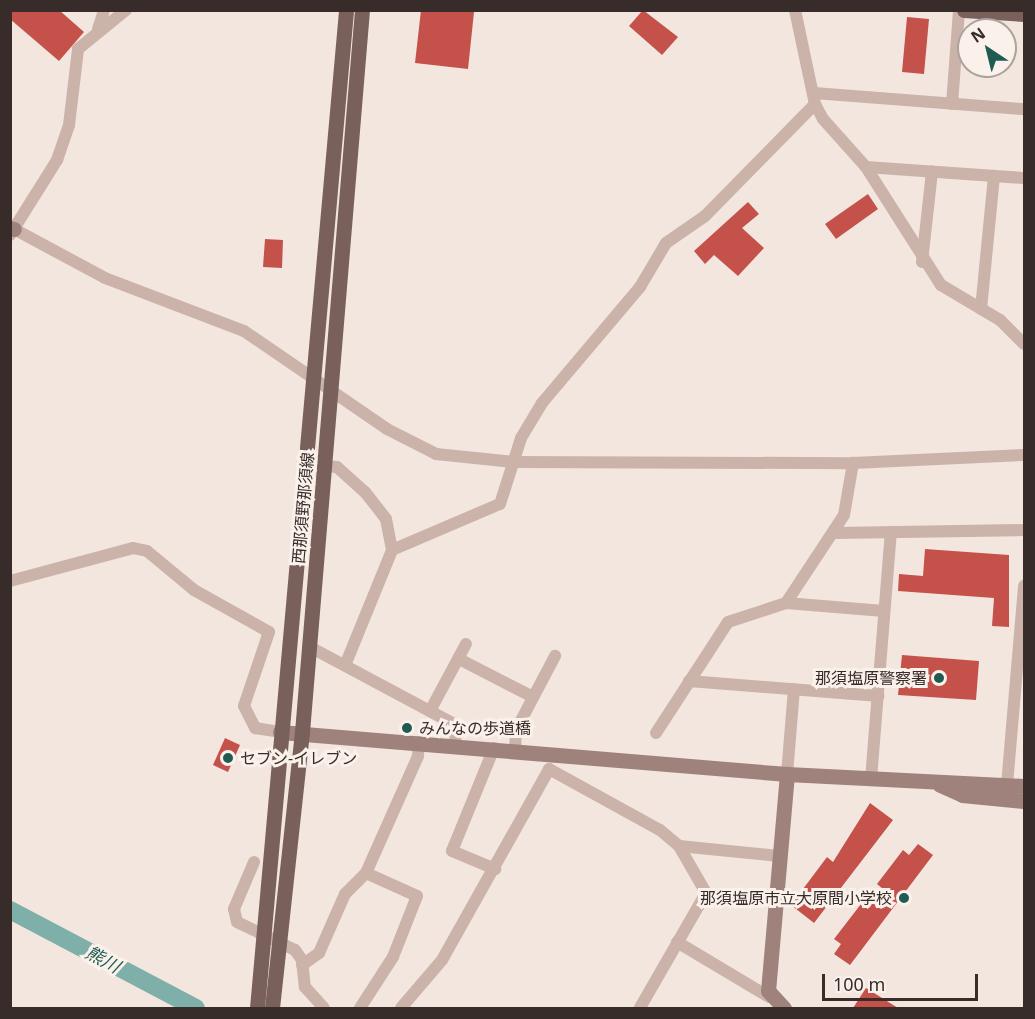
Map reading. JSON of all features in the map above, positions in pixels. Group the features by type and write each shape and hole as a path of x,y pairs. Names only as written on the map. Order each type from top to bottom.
{"main road":[{"name":"西那須野那須線","path":"257,1008 346,10"},
{"name":"西那須野那須線","path":"272,1008 302,732 362,10"},
{"path":"961,10 1024,14"}],"street":[{"path":"98,29 104,10"},
{"path":"126,10 98,29 78,49 69,125 57,160 12,231 105,278 244,331 387,429 436,454 513,462 853,463 1024,455"},
{"path":"795,10 814,99 866,167 922,262 941,285 981,309 1024,344"},
{"path":"952,104 961,10"},
{"path":"392,550 500,504 513,462 542,403 640,287 666,243 713,208 814,99 1024,109"},
{"path":"866,167 1024,178"},
{"path":"922,262 932,172"},
{"path":"981,309 994,176"},
{"path":"786,603 835,533 853,463"},
{"path":"325,466 337,468 365,492 386,519 392,550 346,663"},
{"path":"835,533 1024,530"},
{"path":"871,779 891,532"},
{"path":"10,581 133,548 147,551 194,590 269,632 244,706 255,728 280,732 302,732 786,774 938,784 1024,786"},
{"path":"1007,785 1024,586"},
{"path":"656,733 728,622 786,603 884,611"},
{"path":"430,711 466,644"},
{"path":"308,646 346,663 456,725 455,745"},
{"path":"515,750 516,730 555,656"},
{"path":"459,659 534,697"},
{"path":"689,681 878,696"},
{"path":"769,997 794,689"},
{"path":"303,965 319,953 345,894 366,873 418,756 419,742"},
{"path":"494,748 452,851 495,869"},
{"path":"401,1008 442,960 549,769 642,816 679,846 706,893 640,1008"},
{"path":"938,784 962,795 1024,801"},
{"path":"679,846 779,856"},
{"path":"254,862 234,909 237,922 295,950 303,965 305,987 324,1008"},
{"path":"360,1008 393,957 417,896 366,873"},
{"path":"677,942 784,1008"}],"building":[{"path":"10,10 59,10 84,32 59,61 10,19"},
{"path":"421,10 474,12 468,69 415,63"},
{"path":"643,10 678,37 662,55 629,26"},
{"path":"907,17 929,19 924,74 902,72"},
{"path":"868,194 878,209 836,239 825,224"},
{"path":"748,202 759,214 742,228 764,248 738,276 714,255 705,264 694,251"},
{"path":"265,239 283,240 282,268 263,267"},
{"path":"925,549 1009,555 1009,627 992,626 994,598 898,591 899,574 923,576"},
{"name":"那須塩原警察署","path":"902,655 979,661 976,700 898,695"},
{"path":"225,738 240,745 228,772 213,765"},
{"path":"870,803 893,820 814,923 791,905 827,857 833,862"},
{"path":"918,844 933,855 850,965 834,954 841,944 834,939 861,904 868,909 883,889 877,884 903,850 909,855"},
{"path":"866,988 898,1008 853,1008"}],"waterway":[{"name":"熊川","path":"10,910 196,1008"}],"place":[{"name":"那須塩原警察署","path":"939,678"},
{"name":"みんなの歩道橋","path":"407,728"},
{"name":"セブン-イレブン","path":"228,758"},
{"name":"那須塩原市立大原間小学校","path":"904,898"}]}
